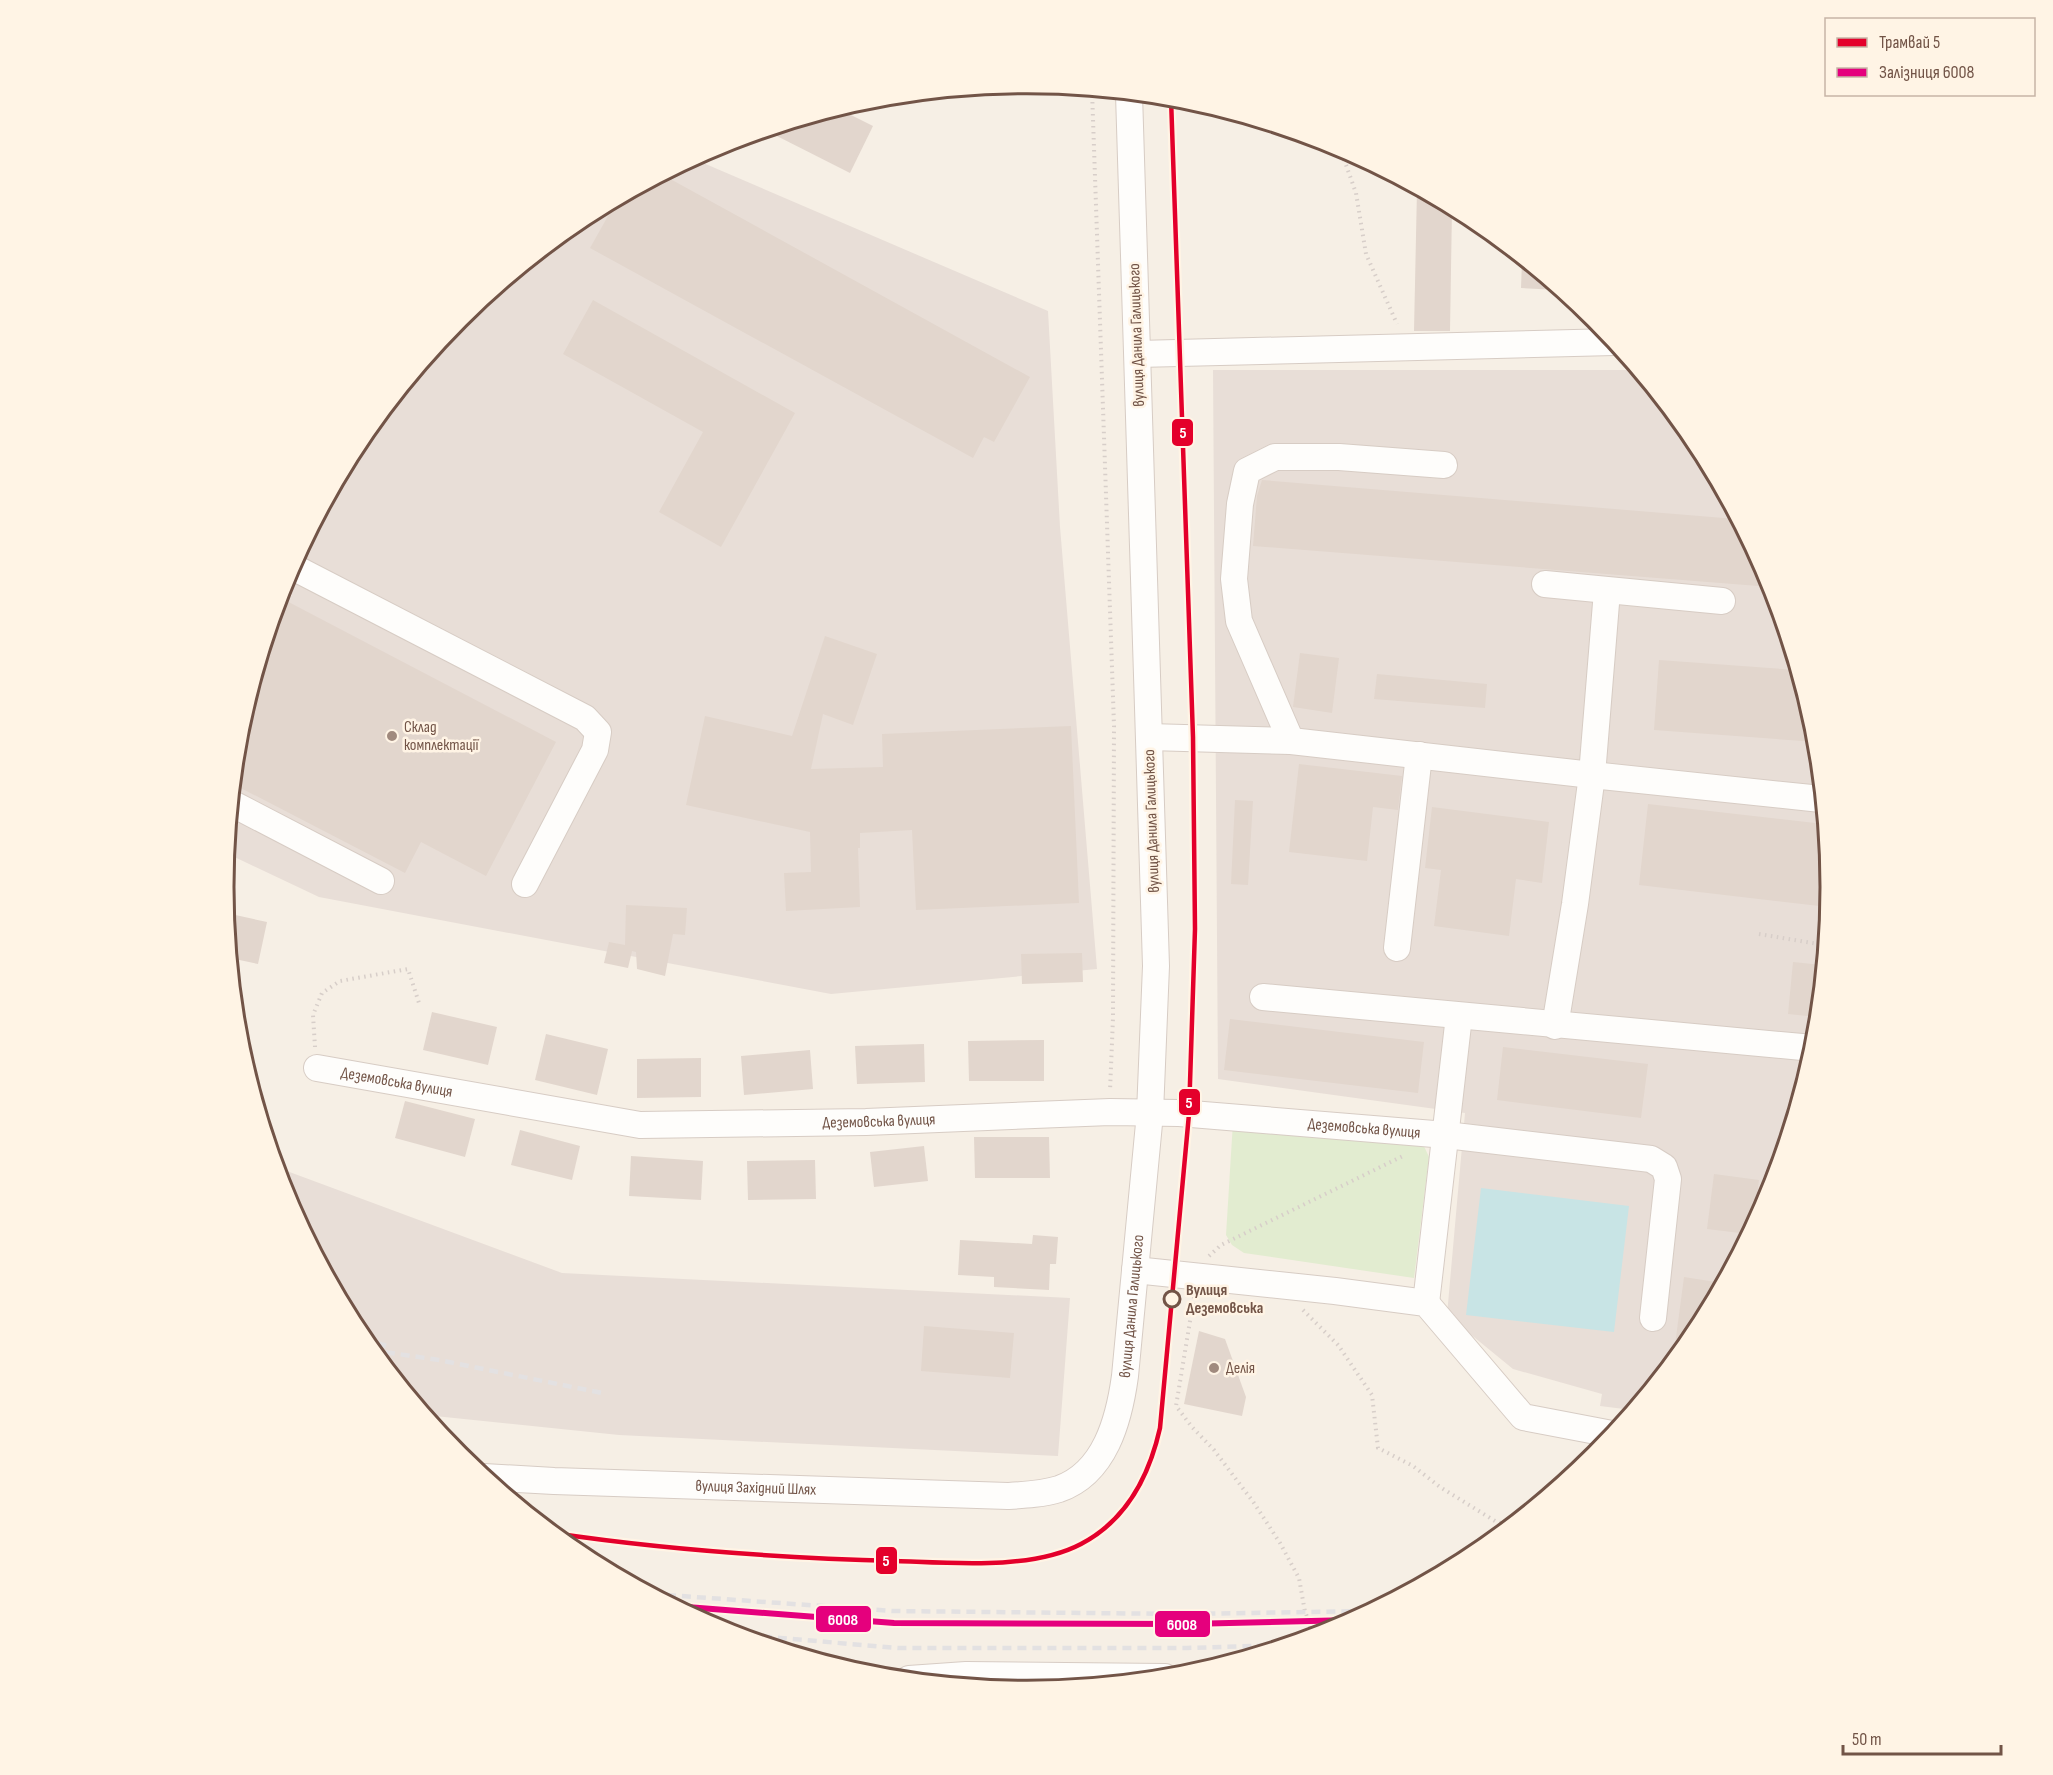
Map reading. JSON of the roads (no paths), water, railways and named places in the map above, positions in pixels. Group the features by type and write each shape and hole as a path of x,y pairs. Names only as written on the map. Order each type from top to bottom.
{"street":[{"name":"вулиця Данила Галицького","path":"1026,1495 1058,1489 1076,1480 1091,1467 1108,1441 1123,1393 1150,1113 1156,966 1129,101"},
{"path":"1138,354 1601,342"},
{"path":"1291,741 1239,621 1234,579 1240,504 1247,471 1275,457 1339,457 1444,465"},
{"path":"300,571 585,718 598,732 595,750 525,884"},
{"path":"1545,584 1722,601"},
{"path":"1555,1026 1574,914 1592,775 1607,591"},
{"path":"1149,737 1291,741 1814,798"},
{"path":"1397,948 1419,755"},
{"path":"238,807 381,881"},
{"path":"1263,997 1555,1026 1803,1047"},
{"path":"1426,1303 1459,1016"},
{"name":"Деземовська вулиця","path":"317,1068 640,1125 866,1122 1110,1112 1189,1114 1446,1134 1651,1159 1664,1167 1668,1179 1653,1318"},
{"path":"1136,1270 1426,1303 1523,1417 1602,1432"},
{"name":"вулиця Західний Шлях","path":"497,1478 989,1496 1026,1495"},
{"path":"947,1676 1105,1676"}],"water":[{"path":"1481,1188 1629,1206 1614,1332 1466,1315"}],"railway":[{"path":"378,1343 387,1346"},
{"path":"384,1352 439,1360 602,1393"},
{"path":"669,1595 893,1611 1183,1614 1349,1611"},
{"path":"770,1637 898,1648 1255,1646"}],"tram line":[{"name":"5","path":"569,1535 682,1549 854,1560 942,1563 1016,1561 1061,1552 1097,1534 1123,1510 1142,1480 1160,1428 1189,1114 1195,929 1193,737 1171,108"}],"rail line":[{"name":"6008","path":"695,1608 894,1623 1187,1624 1328,1621"}],"place":[{"name":"Склад комплектації","path":"392,736"},
{"name":"Вулиця Деземовська","path":"1172,1299"},
{"name":"Делія","path":"1214,1368"}]}
